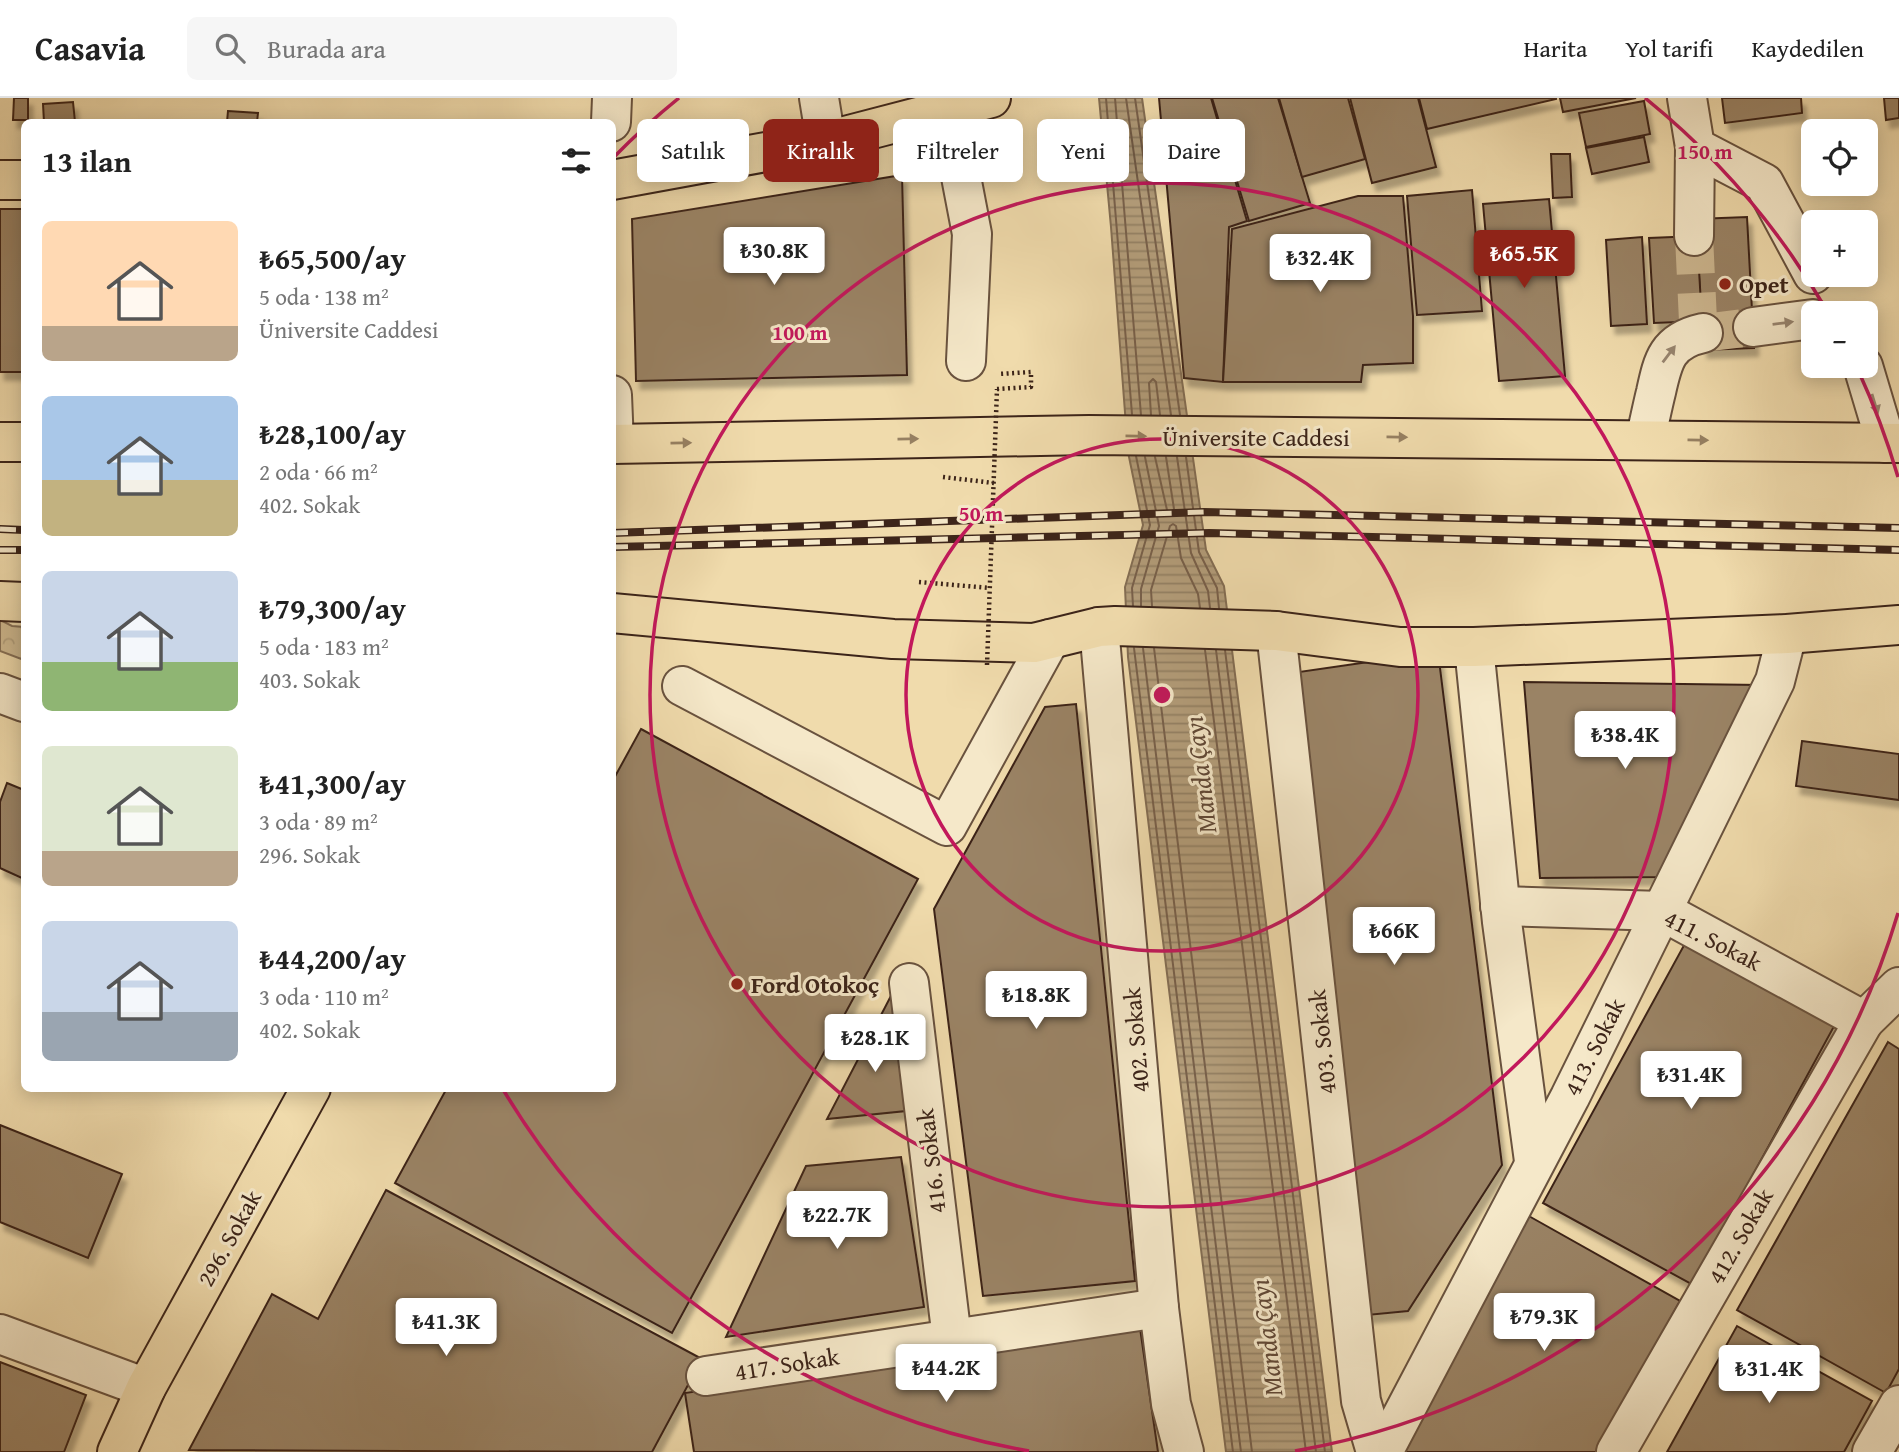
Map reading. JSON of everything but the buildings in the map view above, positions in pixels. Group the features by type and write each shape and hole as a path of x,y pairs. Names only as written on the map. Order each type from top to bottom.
{"main road":[{"path":"879,127 991,98"},
{"path":"616,179 763,152"},
{"path":"0,180 21,180"},
{"name":"Üniversite Caddesi","path":"616,444 1089,435 1893,443"},
{"path":"0,442 21,442"},
{"path":"0,601 21,601"},
{"path":"616,613 892,639 1034,643 1107,627 1258,630 1400,647 1474,647 1787,634 1899,625"},
{"name":"296. Sokak","path":"117,1452 146,1388 310,1092"}],"street":[{"path":"611,119 612,98"},
{"path":"820,98 823,119"},
{"path":"1687,98 1695,147 1694,236"},
{"path":"948,109 972,234 980,367"},
{"path":"1695,147 1764,183 1801,252"},
{"path":"1753,327 1801,321"},
{"path":"1645,440 1663,360 1671,348 1700,329"},
{"path":"1868,378 1893,443"},
{"name":"402. Sokak","path":"1107,627 1159,1308 1171,1404 1184,1452"},
{"name":"403. Sokak","path":"1258,630 1362,1401 1376,1452"},
{"name":"413. Sokak","path":"1383,1452 1570,1097 1662,911 1775,681 1787,634"},
{"path":"682,686 947,826 1050,639"},
{"path":"1474,647 1500,906 1534,1161"},
{"path":"0,693 21,701"},
{"name":"411. Sokak","path":"1500,906 1662,911 1864,1021"},
{"name":"416. Sokak","path":"909,983 952,1339"},
{"path":"1864,1021 1899,987"},
{"name":"412. Sokak","path":"1616,1452 1864,1021"},
{"name":"417. Sokak","path":"706,1376 1159,1308"},
{"path":"0,1334 146,1388"},
{"path":"1872,1452 1899,1405"}],"path":[{"path":"980,367 1031,372 1031,387 998,389 987,665"},
{"path":"941,477 994,483"},
{"path":"919,582 990,588"}],"green space":[{"path":"0,620 21,627 21,659 0,651"}],"water":[{"name":"Manda Çayı","path":"1099,98 1142,98 1145,119 1143,182 1154,182 1206,550 1224,586 1332,1452 1226,1452 1128,657 1125,587 1143,525 1128,452 1107,182 1129,182 1129,119 1101,119"}],"tunnel":[{"path":"1694,236 1698,321"},
{"path":"1703,333 1753,327"}],"railway":[{"path":"616,533 1204,512 1899,528"},
{"path":"0,529 21,530"},
{"path":"616,547 1209,533 1899,550"},
{"path":"0,550 21,550"}],"place":[{"name":"Opet","path":"1725,284"},
{"name":"Ford Otokoç","path":"737,984"}]}
